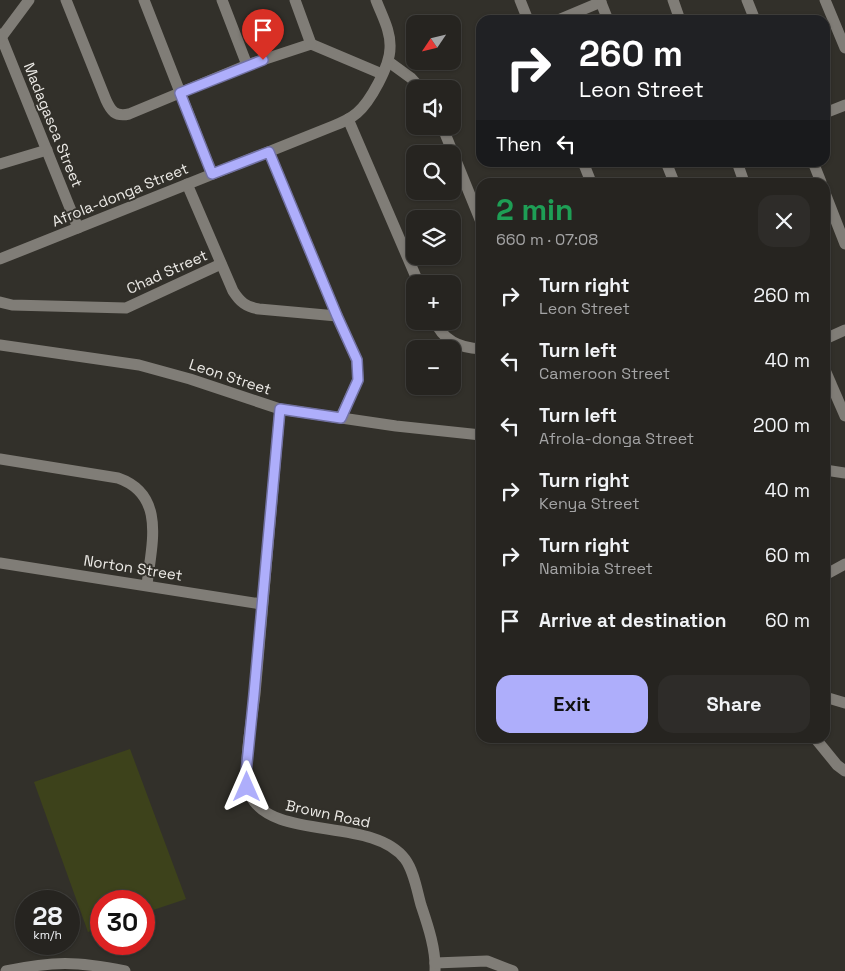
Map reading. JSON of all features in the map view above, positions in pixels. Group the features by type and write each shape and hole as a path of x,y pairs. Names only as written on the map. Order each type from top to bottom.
{"street":[{"path":"0,36 30,0"},
{"path":"66,0 106,100 114,113 122,116 247,65 311,44 382,74"},
{"path":"144,0 212,174"},
{"path":"222,0 247,65"},
{"path":"295,0 311,44"},
{"path":"376,0 388,29 389,62 414,80"},
{"path":"520,0 526,15"},
{"path":"672,0 678,15"},
{"path":"747,0 754,15"},
{"path":"825,0 845,48"},
{"path":"569,15 600,1 606,15"},
{"name":"Madagasca Street","path":"0,36 78,228"},
{"name":"Afrola-donga Street","path":"0,259 348,120 357,114 364,105 389,62"},
{"path":"830,111 845,104"},
{"path":"348,120 414,275"},
{"path":"446,135 476,210"},
{"path":"0,164 47,150"},
{"path":"269,152 357,360 358,380 341,418"},
{"path":"187,184 237,298 247,306 259,309 337,316"},
{"path":"830,206 845,244"},
{"name":"Chad Street","path":"0,302 12,305 126,308 222,264"},
{"path":"440,330 444,337 455,344 476,349"},
{"path":"830,337 845,330"},
{"name":"Leon Street","path":"0,345 139,365 190,379 280,409 396,426 476,434"},
{"path":"830,382 845,416"},
{"name":"Brown Road","path":"280,409 246,773 249,794 256,805 272,817 357,834 400,852 408,864 431,937 435,967"},
{"path":"0,460 118,478 125,480 136,488 148,501 153,515 147,585"},
{"path":"830,471 845,473"},
{"name":"Norton Street","path":"0,563 262,604"},
{"path":"830,572 845,564"},
{"path":"830,698 845,703"},
{"path":"819,743 837,765 845,771"},
{"path":"435,967 487,961 513,971"},
{"path":"6,971 50,963 74,962 124,971"}],"green space":[{"path":"130,749 186,899 155,909 155,890 90,890 90,931 88,932 80,910 80,890 73,890 34,782"}],"route":[{"path":"247,787 246,773 280,409 341,418 358,380 359,371 357,360 269,152 212,174 180,93 263,60"}]}
